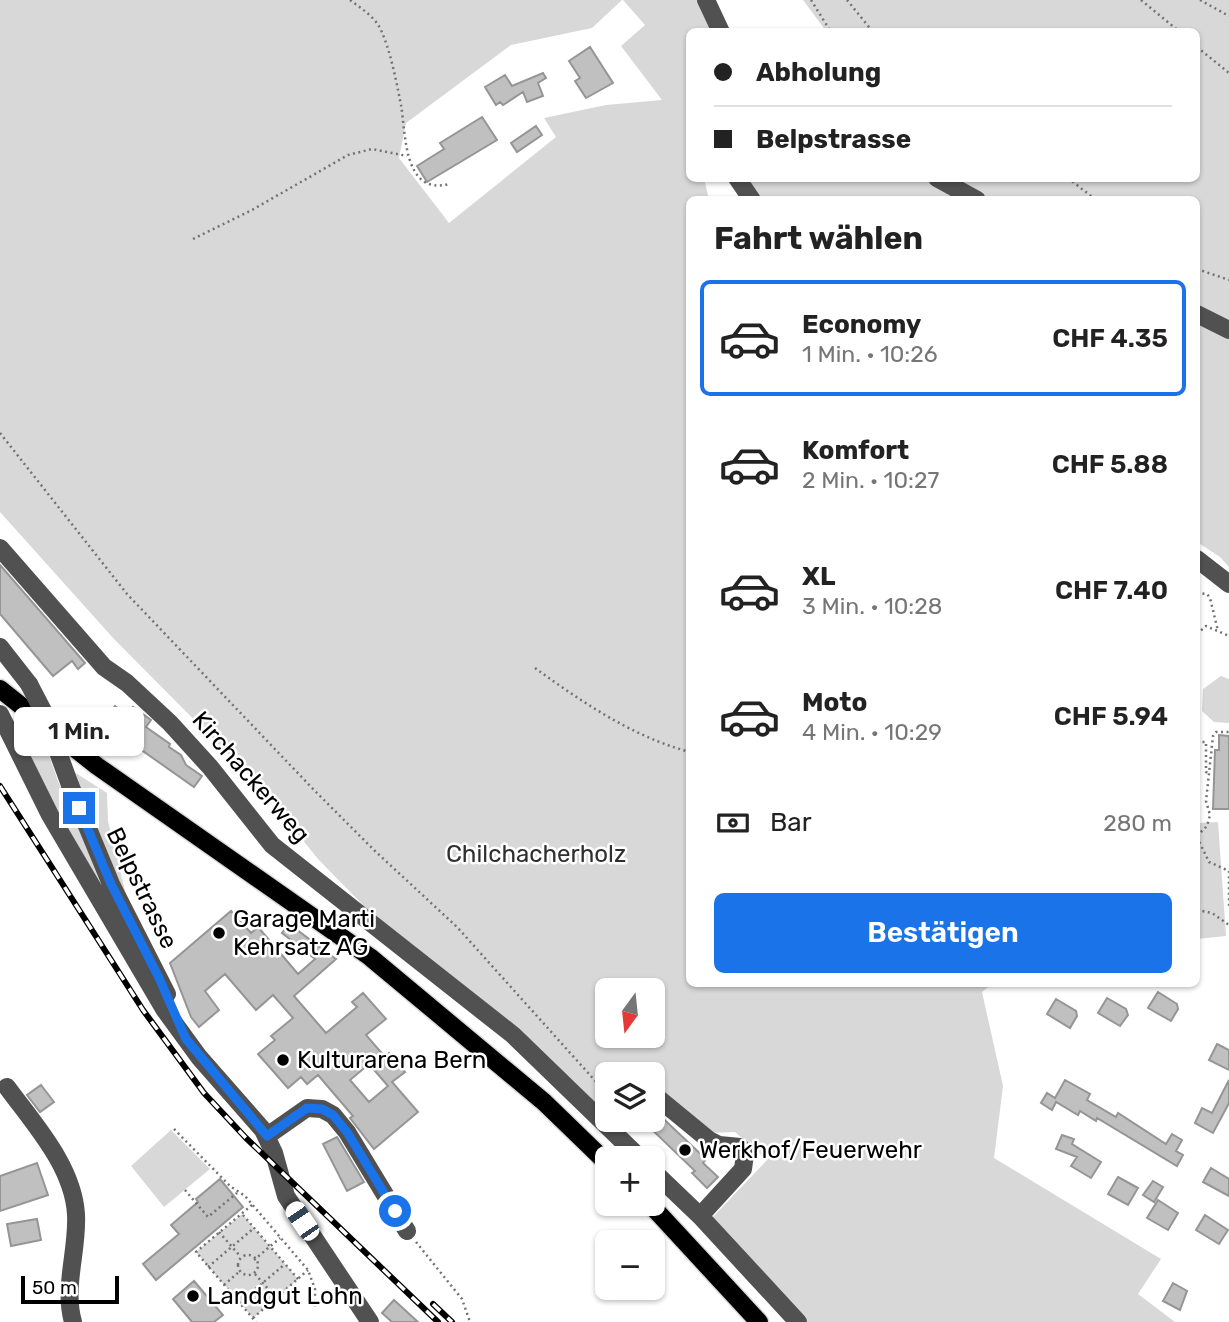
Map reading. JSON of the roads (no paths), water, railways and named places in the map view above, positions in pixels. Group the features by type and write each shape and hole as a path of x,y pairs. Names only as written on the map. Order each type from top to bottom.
{"main road":[{"path":"0,688 97,766 370,957 544,1102 595,1151"},
{"path":"661,1216 759,1322"}],"street":[{"path":"706,0 719,28"},
{"path":"944,182 970,196"},
{"path":"1200,316 1229,330"},
{"name":"Kirchackerweg","path":"0,548 104,667 127,683 170,723 210,767 272,845 513,1035 628,1146"},
{"path":"1200,561 1229,584"},
{"name":"Belpstrasse","path":"0,647 29,684 43,711 92,841 186,1039"},
{"name":"Belpstrasse","path":"0,714 10,729 50,815 159,1001 186,1039 267,1136 286,1196 370,1322"},
{"path":"7,1087 53,1151 74,1201 76,1224 68,1298 73,1322"},
{"path":"665,1104 709,1140 740,1147 746,1154 743,1169 699,1216"},
{"path":"267,1136 307,1108 322,1109 333,1115 347,1132 407,1231"},
{"path":"665,1183 798,1322"}],"railway":[{"path":"0,786 143,1010 204,1093 246,1138 438,1322"},
{"path":"433,1304 452,1322"}],"place":[{"name":"Garage Marti Kehrsatz AG","path":"219,933"},
{"name":"Kulturarena Bern","path":"283,1060"},
{"name":"Werkhof/Feuerwehr","path":"685,1150"},
{"name":"Landgut Lohn","path":"193,1296"}],"park label":[{"name":"Chilchacherholz","path":"536,854"}]}
